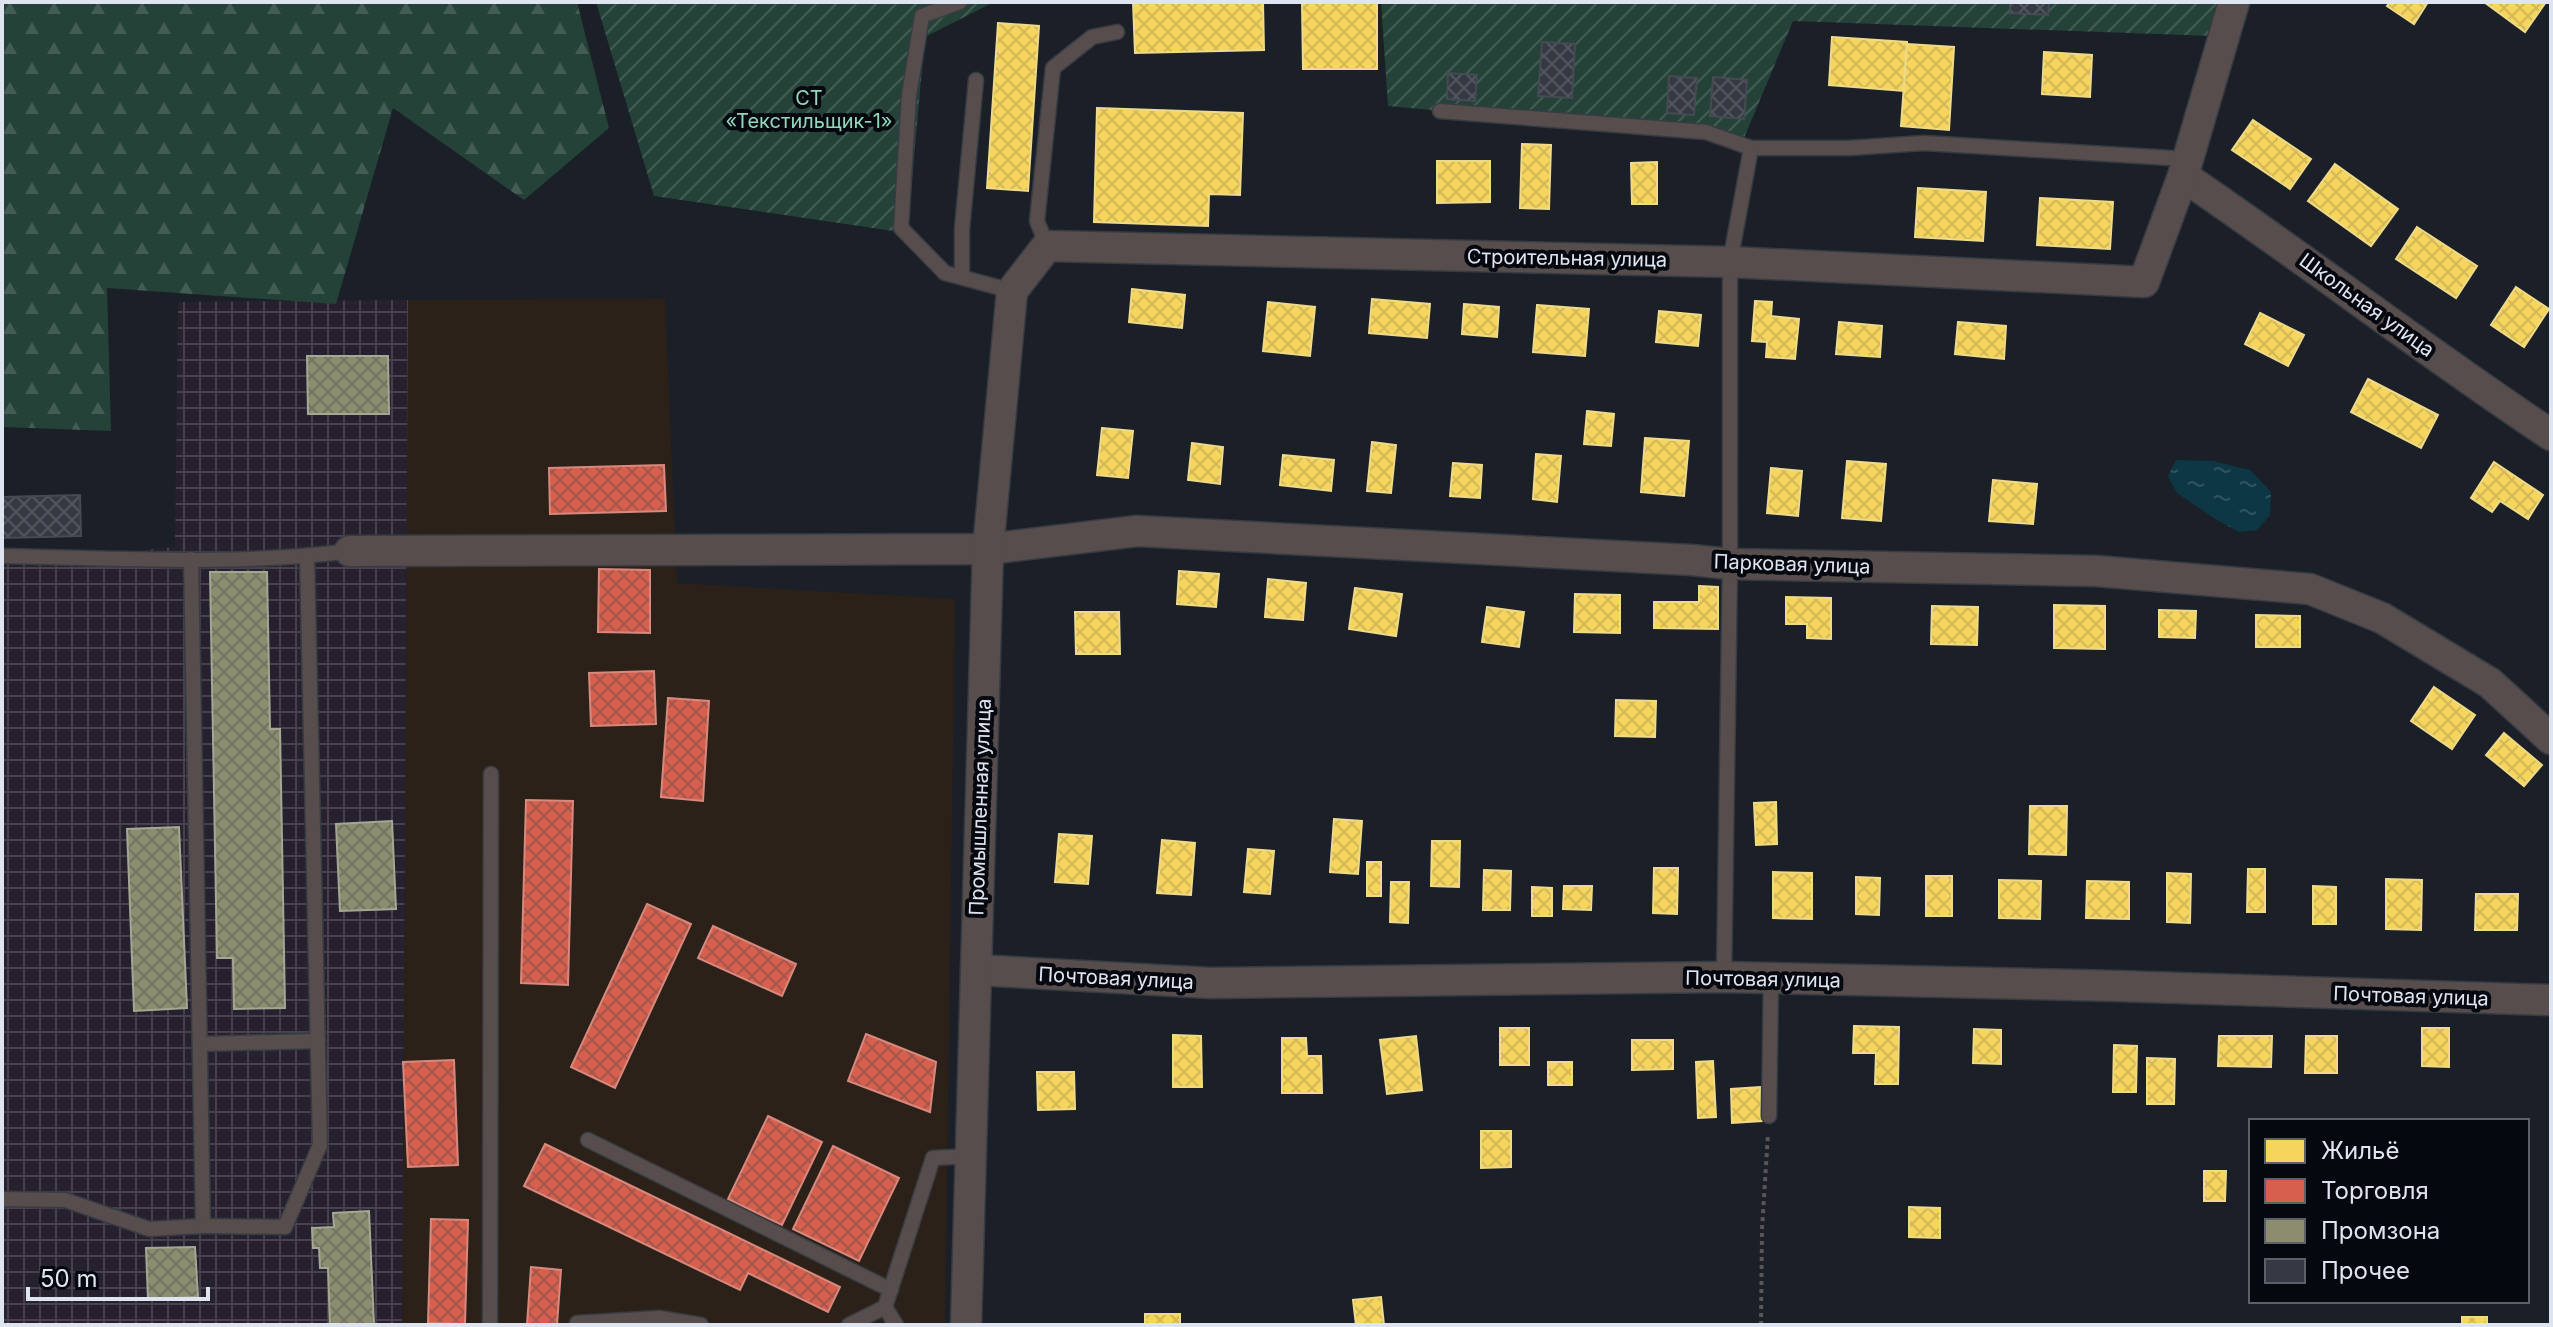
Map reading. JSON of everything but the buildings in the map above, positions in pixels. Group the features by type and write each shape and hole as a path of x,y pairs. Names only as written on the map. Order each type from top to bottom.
{"street":[{"path":"2186,168 2234,2"},
{"name":"Строительная улица","path":"1047,246 1730,262 2144,282 2186,168"},
{"name":"Школьная улица","path":"2186,168 2278,240 2551,435"},
{"path":"1012,291 1047,246"},
{"name":"Промышленная улица","path":"966,1325 988,549 1012,291"},
{"name":"Парковая улица","path":"350,551 988,549 1137,531 1730,564 2096,571 2310,589 2382,618 2490,683 2551,739"},
{"name":"Почтовая улица","path":"976,970 1211,983 1724,977 2551,1000"}],"lane":[{"path":"960,2 922,16 909,95 901,228 945,273 1012,291"},
{"path":"1047,246 1037,221 1053,68 1092,37 1117,32"},
{"path":"962,277 962,229 976,80"},
{"path":"1440,111 1706,132 1751,148 1849,148 1924,143 2186,168"},
{"path":"1724,977 1730,564 1730,262 1751,148"},
{"path":"2,556 191,559 307,556 350,551"},
{"path":"2,1199 65,1200 149,1229 285,1227 320,1145 307,556"},
{"path":"191,559 203,1226"},
{"path":"490,1325 491,774"},
{"path":"1769,1116 1771,978"},
{"path":"200,1044 318,1041"},
{"path":"588,1140 891,1290"},
{"path":"849,1325 885,1307 933,1158 971,1156"},
{"path":"885,1307 896,1325"},
{"path":"577,1325 659,1318 701,1325"}],"path":[{"path":"1761,1325 1762,1229 1769,1116"}],"shaded area":[{"path":"665,299 677,583 955,599 945,1325 402,1325 408,300"},
{"path":"408,300 402,1325 2,1325 2,564 175,547 178,302"}],"green space":[{"path":"2,2 577,2 609,128 524,200 393,108 336,304 107,288 111,431 2,427"},
{"name":"СТ «Текстильщик-1»","path":"596,2 994,2 925,37 907,233 654,196"},
{"path":"1381,2 2222,2 2212,36 1793,21 1744,138 1388,106"}],"water":[{"path":"2176,460 2213,461 2250,470 2271,492 2270,515 2257,530 2239,532 2217,520 2177,493 2168,476"}]}
